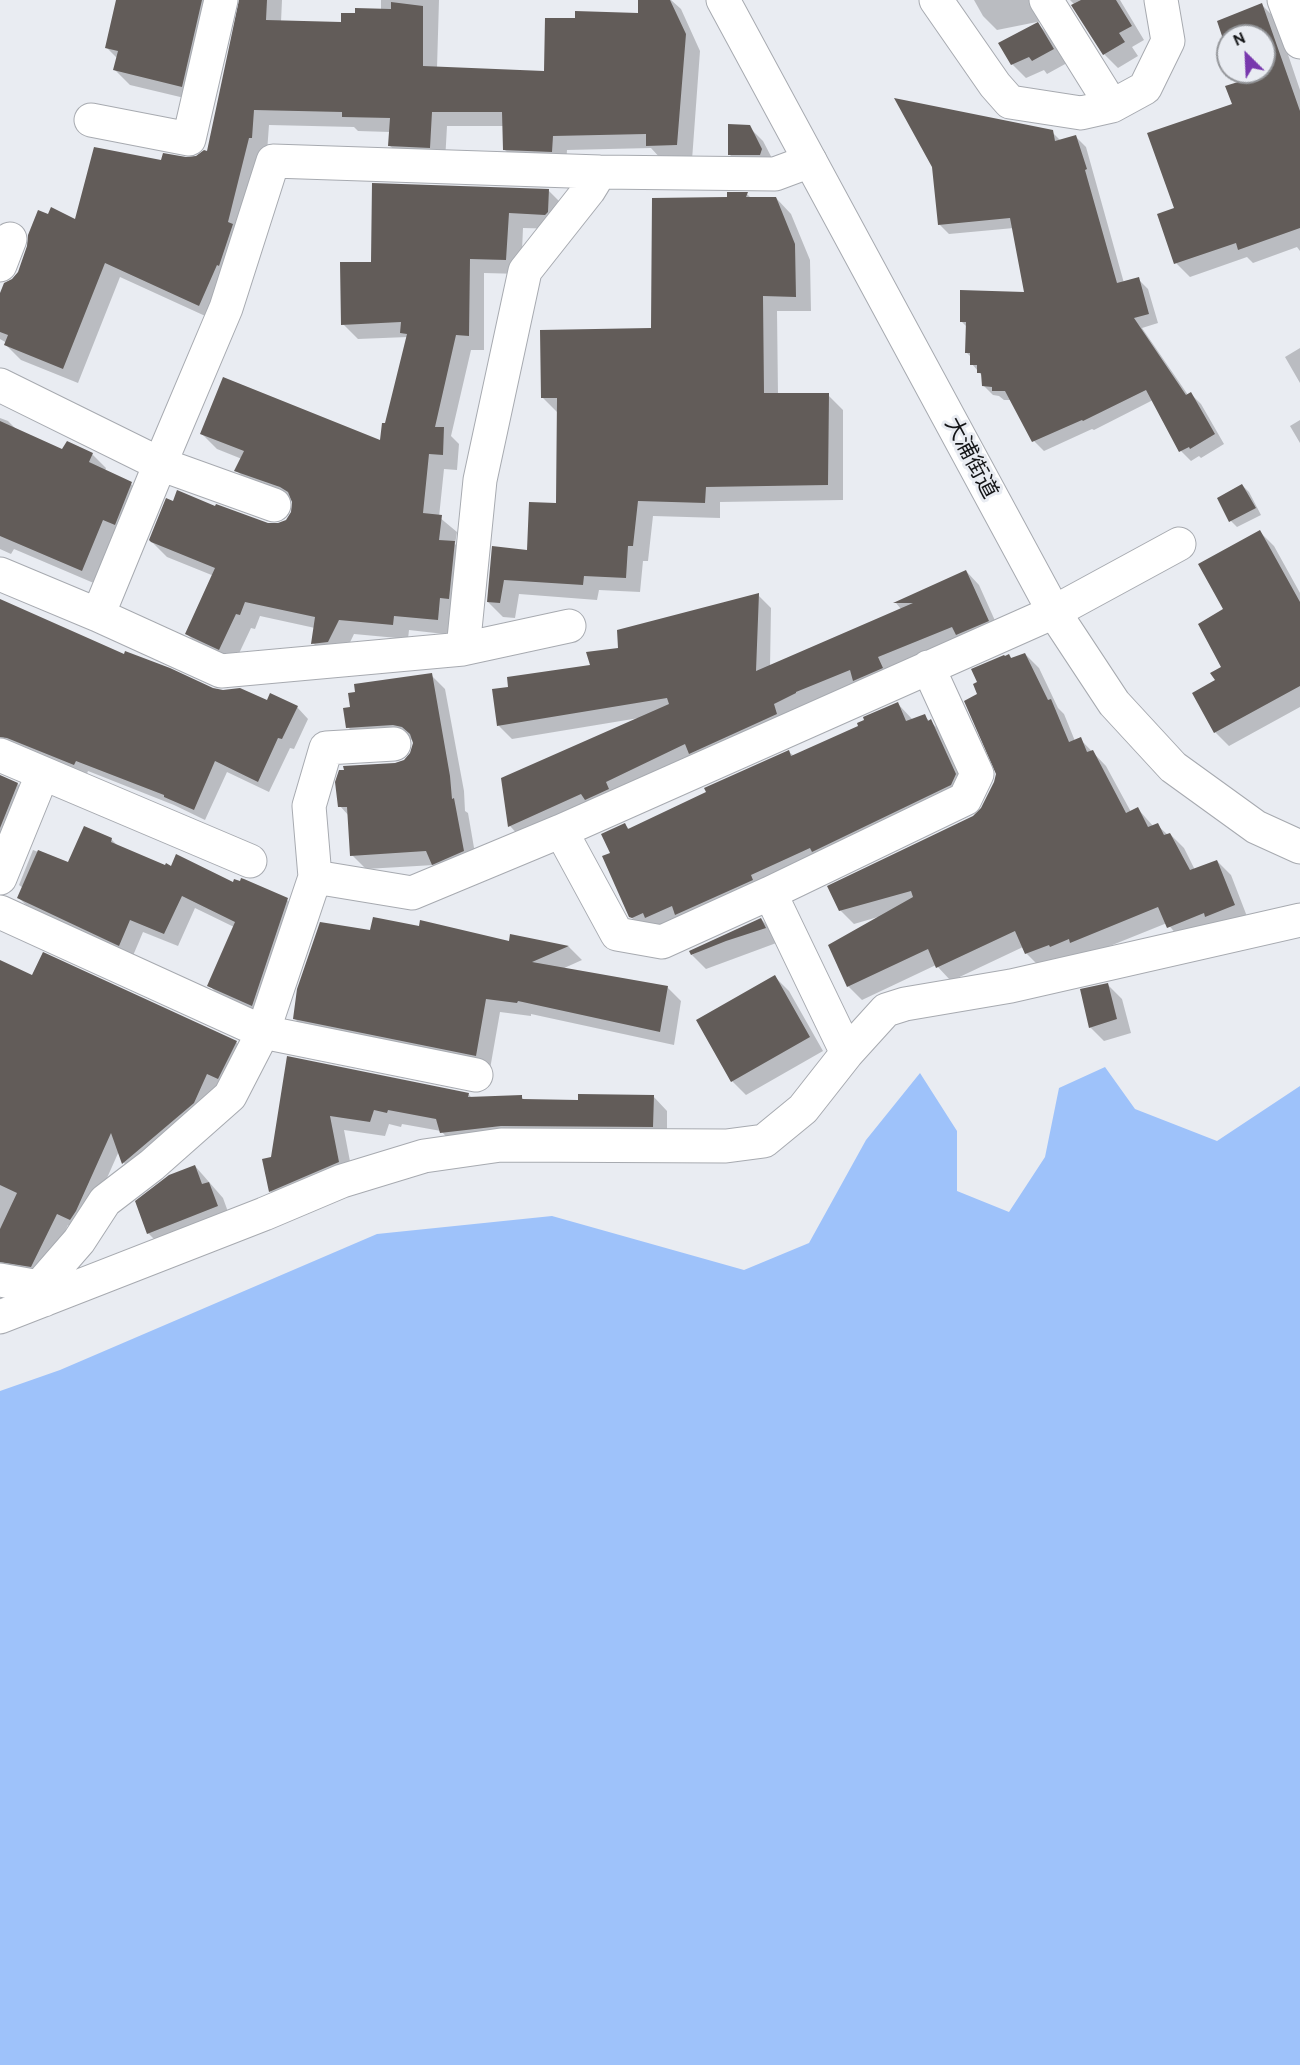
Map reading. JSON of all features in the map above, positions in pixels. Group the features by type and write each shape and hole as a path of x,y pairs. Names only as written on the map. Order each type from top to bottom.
{"street":[{"path":"91,120 189,139 221,0"},
{"name":"大浦街道","path":"723,0 1054,612 1114,703 1173,767 1256,827 1300,847"},
{"path":"936,0 995,85 1010,102 1082,113 1112,106 1145,88 1168,41 1161,0"},
{"path":"1046,0 1112,106"},
{"path":"1284,0 1300,42"},
{"path":"98,615 226,308 273,161 600,172 775,174 810,161"},
{"path":"464,649 480,480 525,271 589,190 600,172"},
{"path":"0,385 160,464 274,505"},
{"path":"315,877 412,893 561,831 1054,612 1179,544"},
{"path":"0,574 98,615 220,671 464,649 569,626"},
{"path":"561,831 617,934 662,942 771,893 965,799 977,774 928,668"},
{"path":"41,1294 105,1201 152,1165 230,1096 263,1032 315,877 309,806 326,748 394,744"},
{"path":"0,755 42,775 250,861"},
{"path":"0,878 42,775"},
{"path":"771,893 847,1053"},
{"path":"0,912 263,1032 476,1075"},
{"path":"0,1317 41,1294 264,1214 342,1181 424,1156 501,1145 726,1146 764,1141 803,1109 847,1053 886,1010 905,1004 1011,986 1300,920"},
{"path":"0,1280 41,1294"}],"shaded area":[{"path":"1105,1067 1135,1109 1217,1141 1300,1086 1300,2065 0,2065 0,1391 60,1370 377,1234 552,1216 744,1270 809,1243 866,1140 920,1073 957,1131 957,1191 1009,1212 1045,1157 1059,1088"}],"building":[{"path":"116,0 202,0 182,87 113,70 118,51 105,48"},
{"path":"239,0 267,0 266,20 341,22 341,13 355,13 355,8 391,9 391,2 423,6 423,66 544,71 545,18 575,18 575,11 638,13 638,0 670,0 686,34 677,145 646,146 646,134 553,136 552,152 503,150 502,112 432,112 430,148 388,146 390,118 342,117 342,112 254,110 252,138 249,138 228,222 233,224 219,266 217,265 199,306 105,263 63,369 4,345 8,335 0,332 0,293 4,283 18,272 27,246 28,235 38,210 48,214 51,207 75,219 94,147 161,160 163,153 186,157 207,151"},
{"path":"1081,0 1116,0 1132,26 1119,33 1125,42 1103,55 1071,5"},
{"path":"1262,3 1269,24 1218,24 1217,21"},
{"path":"1038,22 1054,49 1032,61 1029,57 1011,65 998,43"},
{"path":"1276,43 1300,111 1300,228 1238,250 1236,243 1174,264 1157,214 1174,208 1147,133 1232,104 1225,86 1276,84"},
{"path":"894,98 1053,130 1055,141 1076,135 1117,283 1139,277 1149,314 1134,318 1186,395 1191,392 1215,434 1190,449 1189,447 1179,452 1146,390 1083,421 1032,442 1005,391 992,391 992,387 982,386 981,373 977,373 977,365 970,365 970,353 965,353 966,322 960,322 960,290 1024,292 1010,218 938,225 932,167"},
{"path":"728,124 750,125 762,149 760,155 728,155"},
{"path":"372,183 549,189 548,212 545,215 509,213 506,260 470,259 469,336 456,335 435,427 444,427 443,455 429,454 423,513 442,515 439,540 455,541 449,599 440,598 438,620 394,616 393,625 339,620 328,642 311,644 315,617 245,602 240,615 236,614 219,650 185,634 215,568 149,540 166,498 173,501 177,490 215,506 216,504 268,523 286,520 291,512 292,502 288,492 234,471 244,451 200,434 223,377 380,440 382,423 385,423 407,334 400,333 401,322 341,325 340,262 371,262"},
{"path":"727,192 748,192 746,197 776,197 795,244 796,297 763,296 764,393 829,393 828,485 706,487 705,503 638,501 633,546 628,546 626,578 584,576 583,585 504,580 500,603 487,602 492,546 527,550 529,502 556,503 557,398 541,398 540,330 651,328 652,198 727,197"},
{"path":"0,421 62,449 67,441 93,453 89,462 132,482 115,525 103,520 82,571 0,536"},
{"path":"1242,484 1256,508 1229,522 1217,498"},
{"path":"1260,530 1300,602 1300,686 1214,733 1192,693 1215,680 1210,673 1221,667 1198,624 1223,609 1198,564"},
{"path":"966,570 989,621 956,635 952,627 878,657 883,668 853,681 850,670 796,692 774,704 777,714 689,754 685,744 606,782 609,789 585,800 581,794 508,827 501,778 669,704 667,698 497,726 492,689 508,687 507,677 590,665 586,652 618,648 617,630 759,593 756,671 913,603 893,603"},
{"path":"0,599 124,654 125,651 170,668 213,688 223,690 240,688 267,700 270,693 298,706 282,739 278,738 258,782 215,761 194,810 164,795 76,761 74,765 0,737"},
{"path":"1025,653 1048,700 1051,699 1069,742 1081,737 1087,752 1093,750 1126,813 1138,807 1148,827 1158,823 1164,835 1170,833 1190,870 1217,860 1235,905 1205,917 1204,913 1167,928 1158,907 1070,943 1069,939 1025,954 1015,931 936,968 928,949 847,987 828,945 913,897 911,891 839,911 827,886 973,816 981,808 996,774 964,701 977,694 973,684 977,682 971,669 1004,655 1009,654 1011,658"},
{"path":"432,673 452,799 454,798 464,851 432,865 426,851 350,856 347,807 338,807 335,782 339,770 344,770 343,766 395,763 404,760 410,753 413,743 410,734 402,727 393,725 346,728 343,708 350,707 348,693 355,692 354,684"},
{"path":"898,702 906,721 925,714 928,721 931,719 956,774 951,785 812,852 810,848 751,875 753,880 675,915 672,906 645,918 643,913 629,917 602,856 610,853 601,834 625,823 628,829 706,792 704,788 789,750 791,756 858,726 857,723 864,720 863,717"},
{"path":"0,775 18,783 0,828"},
{"path":"84,826 112,838 111,842 165,865 166,863 171,866 176,854 233,882 234,879 240,881 241,878 288,898 252,1006 207,986 235,922 182,896 164,934 130,920 119,946 17,898 38,850 68,862"},
{"path":"373,917 419,926 420,920 509,941 510,934 569,946 532,962 668,986 660,1032 518,1001 517,1003 486,999 476,1056 293,1019 297,989 320,922 370,930"},
{"path":"761,918 766,928 691,955 689,951"},
{"path":"43,952 237,1041 218,1079 207,1074 194,1103 122,1164 111,1133 76,1211 70,1220 57,1214 31,1267 0,1262 0,1229 17,1193 0,1185 0,960 32,975"},
{"path":"775,975 810,1037 731,1082 696,1020"},
{"path":"1108,983 1117,1019 1089,1028 1080,989"},
{"path":"287,1056 469,1093 468,1097 522,1095 522,1099 578,1100 578,1094 654,1095 653,1127 501,1126 440,1133 436,1119 388,1110 387,1113 374,1110 370,1122 330,1116 339,1162 269,1192 262,1159 271,1157"},
{"path":"195,1165 202,1184 209,1182 218,1206 147,1234 135,1201 169,1175"}]}
